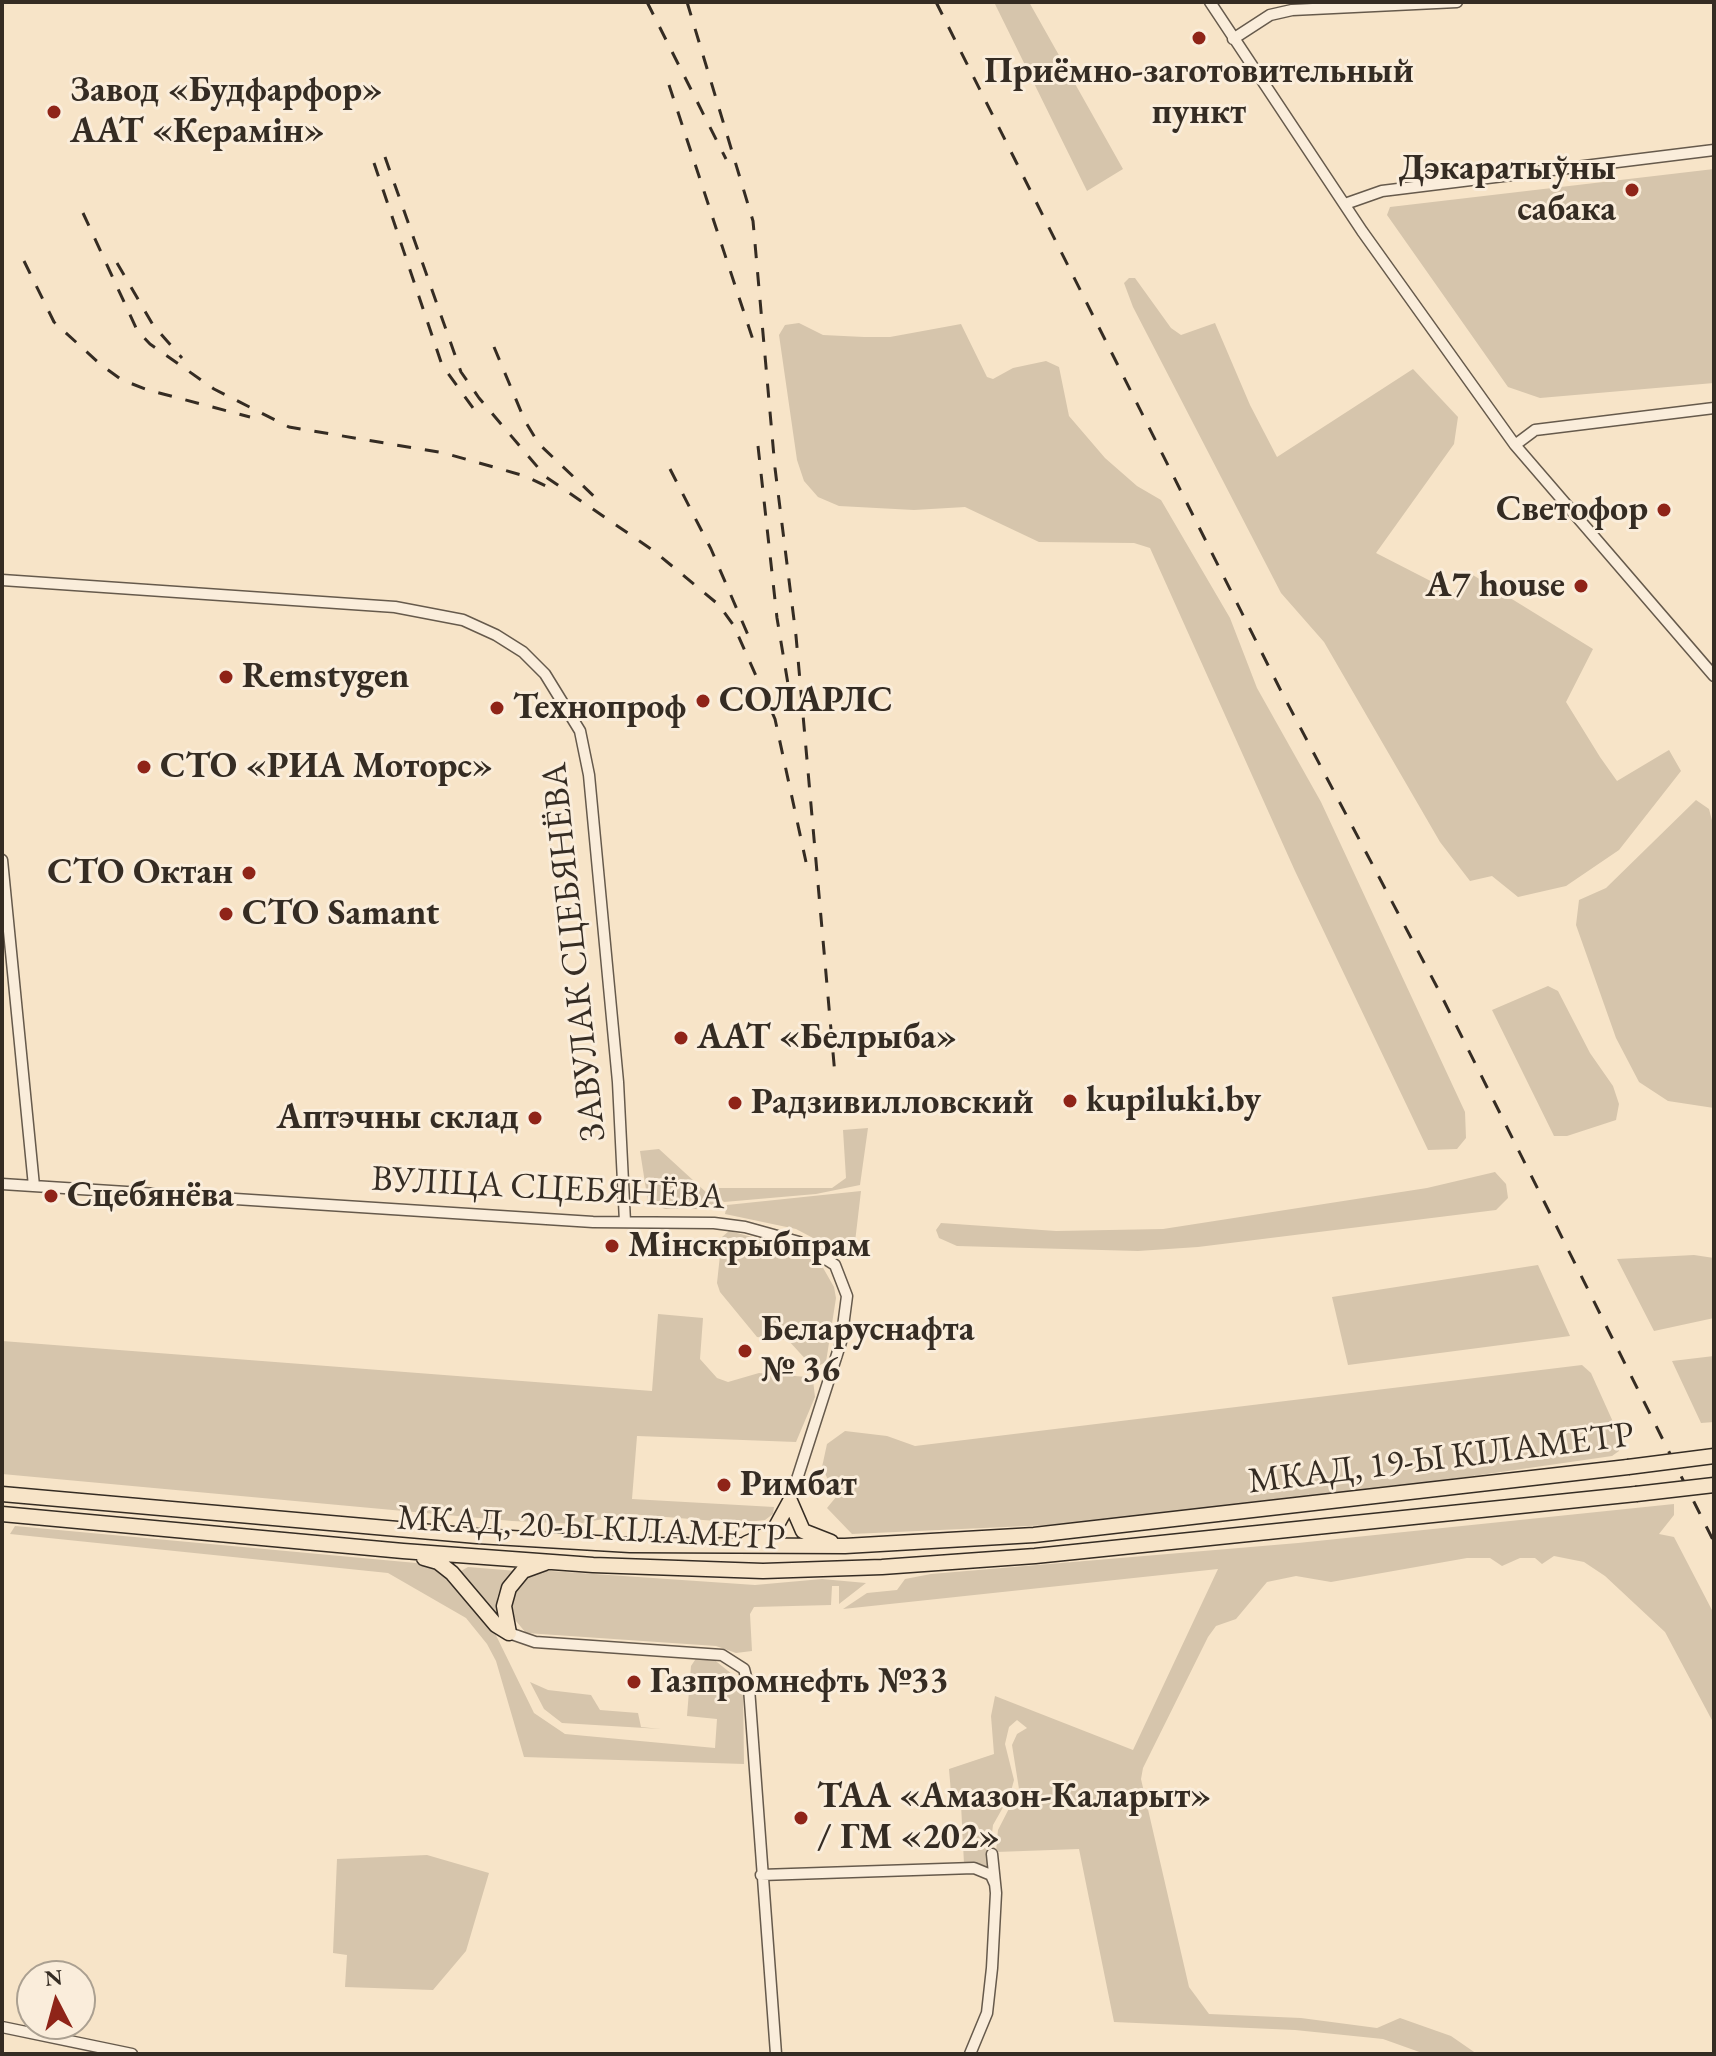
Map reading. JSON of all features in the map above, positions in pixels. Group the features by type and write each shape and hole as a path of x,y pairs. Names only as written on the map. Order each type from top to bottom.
{"highway":[{"name":"МКАД, 19-Ы КІЛАМЕТР","path":"1176,1520 1714,1456"},
{"name":"МКАД, 19-Ы КІЛАМЕТР","path":"1177,1542 1714,1485"},
{"name":"МКАД, 20-Ы КІЛАМЕТР","path":"2,1494 477,1536 722,1547 845,1546 1019,1536 1176,1520"},
{"path":"790,1501 803,1531 845,1546"},
{"path":"722,1547 757,1541 773,1532 790,1501"},
{"name":"МКАД, 20-Ы КІЛАМЕТР","path":"2,1514 403,1551 763,1571 937,1564 1177,1542"},
{"path":"403,1551 438,1562 496,1625 509,1633"},
{"path":"509,1633 504,1606 509,1588 523,1571 554,1561"}],"street":[{"path":"1210,2 1345,204 1515,445 1714,676"},
{"path":"1233,39 1270,15 1292,10 1457,2"},
{"path":"1345,204 1382,191 1714,150"},
{"path":"1515,445 1535,430 1714,408"},
{"name":"ЗАВУЛАК СЦЕБЯНЁВА","path":"2,580 395,607 463,620 523,652 545,674 580,731 589,775 616,1067 625,1222"},
{"path":"2,860 34,1186"},
{"name":"ВУЛІЦА СЦЕБЯНЁВА","path":"2,1184 625,1222 714,1223 769,1233 816,1249 835,1265 843,1278 847,1296 841,1342 790,1501"},
{"path":"509,1633 535,1642 722,1655 744,1669 749,1688 776,2054"},
{"path":"970,2054 987,2013 995,1884 992,1854"},
{"path":"761,1875 974,1868 991,1875 995,1884"},
{"path":"2,2027 132,2054"}],"shaded area":[{"path":"994,2 1029,2 1123,169 1087,191"},
{"path":"1714,169 1714,383 1540,398 1508,387 1387,215 1390,207"},
{"path":"1129,278 1135,278 1171,328 1181,335 1215,323 1250,405 1277,457 1413,369 1458,417 1454,444 1376,553 1454,593 1468,572 1593,649 1566,702 1617,781 1669,750 1681,771 1619,850 1566,886 1518,897 1492,876 1470,881 1440,842 1324,642 1281,593 1133,307 1124,283"},
{"path":"799,323 823,335 864,337 890,337 961,324 987,377 993,379 1013,368 1046,361 1059,367 1069,416 1105,458 1137,486 1161,500 1230,618 1257,688 1321,802 1465,1112 1466,1138 1457,1149 1428,1150 1295,871 1150,548 1134,543 1039,542 965,507 914,510 839,506 818,497 804,481 797,460 779,335 785,325"},
{"path":"1696,800 1709,809 1714,828 1714,1108 1668,1101 1639,1082 1616,1038 1576,925 1579,900 1606,888"},
{"path":"1548,986 1558,991 1590,1053 1613,1086 1619,1104 1616,1120 1567,1136 1554,1136 1492,1010"},
{"path":"868,1128 860,1185 816,1194 724,1202 708,1188 832,1188 846,1178 843,1130"},
{"path":"659,1149 719,1204 717,1209 665,1209 648,1202 640,1151"},
{"path":"1495,1172 1506,1184 1508,1198 1496,1210 1198,1247 1138,1251 957,1246 939,1238 936,1230 941,1223 1056,1231 1163,1229 1427,1188"},
{"path":"861,1191 853,1259 796,1229 725,1214 727,1205"},
{"path":"729,1231 791,1247 822,1266 834,1287 836,1298 826,1362 818,1366 810,1364 788,1340 757,1337 720,1292 717,1283 722,1237"},
{"path":"1694,1255 1714,1258 1714,1318 1654,1331 1617,1259"},
{"path":"1538,1265 1570,1336 1348,1365 1332,1297"},
{"path":"658,1314 703,1318 700,1359 717,1378 728,1382 759,1373 807,1377 813,1380 815,1397 796,1442 637,1436 632,1499 774,1507 773,1514 765,1520 740,1523 629,1514 577,1524 512,1521 2,1474 2,1341 652,1391"},
{"path":"1714,1356 1714,1422 1701,1423 1672,1361"},
{"path":"1582,1365 1591,1373 1618,1433 1619,1451 1612,1456 1348,1494 1049,1525 852,1534 827,1508 836,1497 822,1467 827,1444 845,1431 887,1436 915,1446"},
{"path":"1674,1504 1674,1515 1659,1534 1674,1537 1714,1614 1714,1724 1665,1632 1605,1576 1584,1562 1554,1556 1542,1564 1535,1558 1520,1558 1502,1566 1490,1558 1467,1558 1331,1582 1296,1576 1267,1582 1236,1619 1216,1626 1208,1637 1143,1768 1141,1779 1189,1987 1209,2014 1301,2018 1377,2028 1400,2018 1451,2036 1477,2054 1425,2054 1383,2039 1295,2030 1114,2022 1079,1849 996,1852 998,1830 1019,1789 1012,1745 1017,1734 1027,1728 1017,1720 1009,1727 1005,1744 1014,1780 1010,1795 993,1825 988,1867 964,1864 961,1804 952,1805 949,1769 994,1754 991,1716 995,1696 1133,1750 1218,1569 843,1609 867,1593 897,1590 905,1579 931,1574 1298,1543"},
{"path":"15,1526 427,1564 445,1573 491,1625 534,1713 565,1734 715,1748 717,1719 687,1716 691,1666 697,1657 712,1658 738,1679 743,1689 744,1764 524,1757 496,1661 487,1644 466,1618 388,1573 10,1534"},
{"path":"468,1567 517,1571 501,1586 497,1598 500,1622 461,1578 461,1571"},
{"path":"536,1570 755,1585 822,1579 866,1583 839,1604 839,1586 832,1586 831,1605 754,1607 750,1614 752,1651 736,1653 716,1646 526,1633 511,1615 511,1595 518,1584"},
{"path":"530,1682 548,1690 591,1695 600,1710 638,1713 641,1727 661,1729 562,1723 544,1709"},
{"path":"427,1855 489,1873 466,1951 433,1990 345,1987 347,1955 333,1953 337,1859"}],"railway":[{"path":"647,2 726,159"},
{"path":"687,2 753,221 775,468 796,636 835,1075"},
{"path":"936,2 1281,691 1438,989 1714,1542"},
{"path":"669,85 756,349"},
{"path":"385,157 461,372 479,398 546,477 654,551 719,605 734,626 775,719 806,862"},
{"path":"374,163 442,365 481,419"},
{"path":"83,213 137,330 150,344 214,389 289,427 444,453 525,476 550,488"},
{"path":"24,261 54,322 122,380 250,417"},
{"path":"117,263 153,325 182,358"},
{"path":"494,347 525,421 539,444 600,502"},
{"path":"758,446 777,618 791,702"},
{"path":"670,469 711,549 748,635"}],"place":[{"name":"Приёмно-заготовительный пункт","path":"1199,38"},
{"name":"Завод «Будфарфор» ААТ «Керамін»","path":"54,112"},
{"name":"Дэкаратыўны сабака","path":"1632,190"},
{"name":"Светофор","path":"1664,510"},
{"name":"A7 house","path":"1581,586"},
{"name":"Remstygen","path":"226,677"},
{"name":"СОЛАРЛС","path":"703,701"},
{"name":"Технопроф","path":"497,708"},
{"name":"СТО «РИА Моторс»","path":"144,767"},
{"name":"СТО Октан","path":"249,873"},
{"name":"СТО Samant","path":"226,914"},
{"name":"ААТ «Белрыба»","path":"681,1038"},
{"name":"kupiluki.by","path":"1070,1101"},
{"name":"Радзивилловский","path":"735,1103"},
{"name":"Аптэчны склад","path":"535,1118"},
{"name":"Сцебянёва","path":"51,1196"},
{"name":"Мінскрыбпрам","path":"612,1246"},
{"name":"Беларуснафта № 36","path":"745,1351"},
{"name":"Римбат","path":"724,1485"},
{"name":"Газпромнефть №33","path":"634,1682"},
{"name":"ТАА «Амазон-Каларыт» / ГМ «202»","path":"801,1818"}]}
